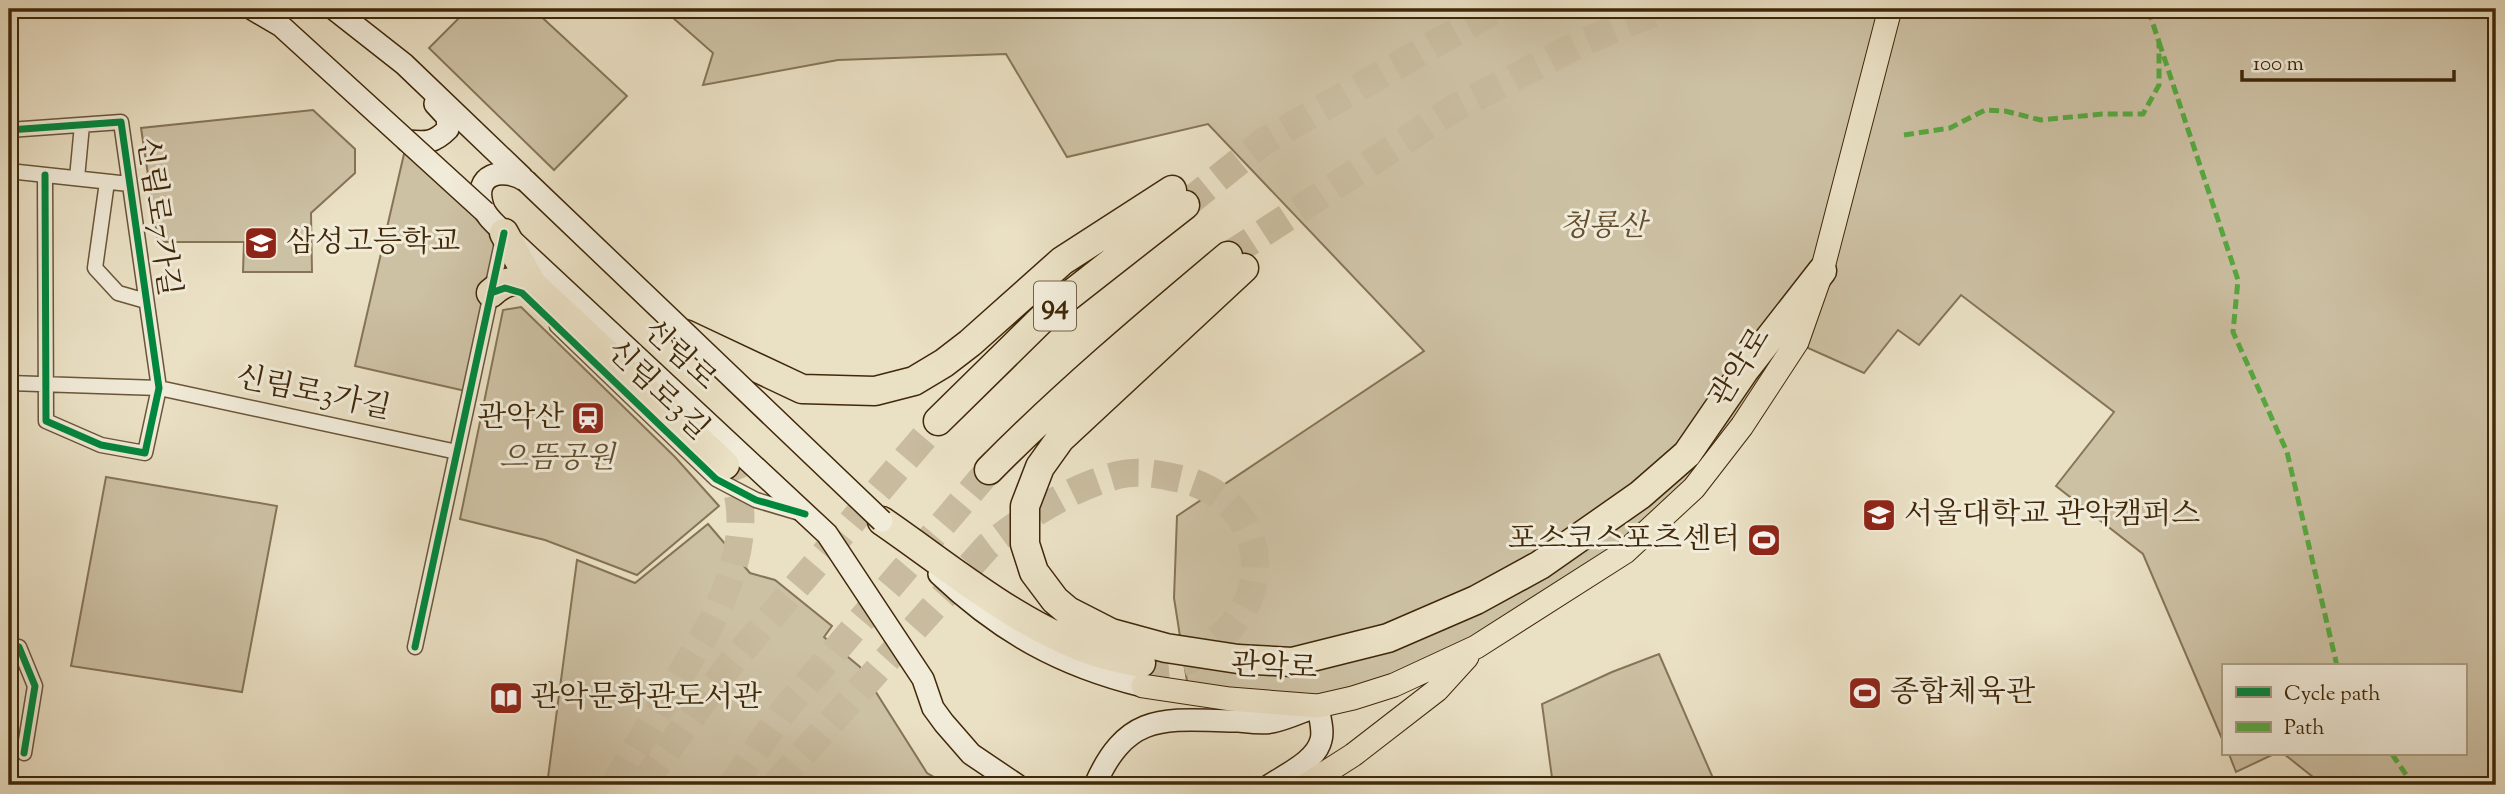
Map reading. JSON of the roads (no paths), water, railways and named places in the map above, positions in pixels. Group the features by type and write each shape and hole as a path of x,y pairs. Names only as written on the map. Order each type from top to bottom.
{"highway":[{"name":"94","path":"684,334 802,389 875,391 914,381 970,343 1062,261 1178,198 1051,310 938,421"},
{"path":"504,233 533,284 725,465"},
{"name":"94","path":"989,470 1044,414 1101,363 1236,262 1060,439 1040,467 1025,506 1025,544 1034,572 1055,600 1068,611 1111,633 1166,648 1238,659 1292,662 1388,638 1476,600 1540,565 1640,495 1687,454 1744,371 1822,271"},
{"path":"491,293 500,285 511,281 533,284"},
{"path":"882,521 1017,615 1142,675"}],"main road":[{"name":"신림로","path":"252,9 281,26 485,212 504,233 827,534 923,679 933,708 943,723 971,754 1017,785"},
{"name":"신림로","path":"334,9 404,64 882,521"},
{"name":"관악로","path":"1142,675 1230,699 1318,706 1394,685 1476,647 1625,552 1694,488 1742,426 1797,342 1822,271 1890,9"},
{"path":"407,141 428,143 436,140 448,129 447,117 428,96 422,81"},
{"path":"485,212 481,195 486,178 506,173 526,181"},
{"name":"관악로","path":"1306,785 1353,755 1437,691 1476,647"},
{"path":"1096,785 1104,764 1117,746 1132,733 1152,724 1173,720 1272,722 1318,706 1322,735 1319,745 1304,761 1270,785"}],"street":[{"name":"신림로7가길","path":"9,130 121,122 159,387"},
{"path":"77,178 82,125"},
{"path":"9,171 129,184"},
{"path":"44,175 46,421 101,445 145,453 159,387"},
{"name":"신림로7가길","path":"107,182 95,268 118,293 146,301"},
{"path":"415,647 504,233"},
{"name":"신림로3길","path":"491,293 505,288 522,293 716,479 756,500 804,514"},
{"name":"신림로3가길","path":"9,383 159,387 457,452"},
{"path":"9,645 19,648 35,686 24,753"}],"tunnel":[{"path":"1185,205 1263,142 1496,9"},
{"path":"1228,256 1453,109 1583,42 1663,9"},
{"path":"642,785 728,667 938,421"},
{"path":"614,785 704,636 731,575 737,552 740,506 735,485 725,465"},
{"path":"732,785 781,714 989,470"},
{"path":"775,785 988,546 1066,495 1100,481 1132,473 1176,478 1204,487 1226,502 1243,521 1252,544 1255,568 1251,593 1239,617 1211,645 1183,662 1162,665 1141,663"}],"place":[{"name":"삼성고등학교","path":"261,243"},
{"name":"관악산","path":"588,418"},
{"name":"서울대학교 관악캠퍼스","path":"1879,515"},
{"name":"포스코스포츠센터","path":"1764,540"},
{"name":"종합체육관","path":"1865,693"},
{"name":"관악문화관도서관","path":"506,698"}],"park label":[{"name":"청룡산","path":"1603,227"},
{"name":"으뜸공원","path":"557,459"}]}
